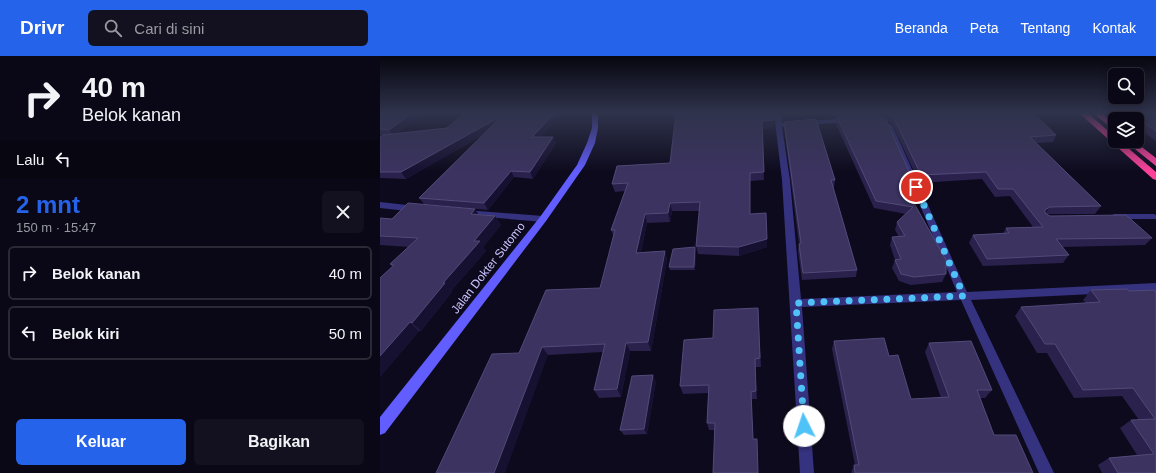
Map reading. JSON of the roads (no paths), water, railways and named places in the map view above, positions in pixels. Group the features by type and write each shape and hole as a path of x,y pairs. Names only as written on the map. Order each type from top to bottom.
{"highway":[{"path":"1123,148 1156,177"},
{"path":"1137,148 1156,164"}],"main road":[{"name":"Jalan Dokter Sutomo","path":"380,428 543,219 581,165 591,143 593,132"}],"street":[{"path":"780,132 786,180 796,303 807,473"},
{"path":"892,132 964,296 1047,473"},
{"path":"380,205 427,210"},
{"path":"458,212 543,219"},
{"path":"1104,217 1156,217"},
{"path":"796,303 1156,287"}]}
